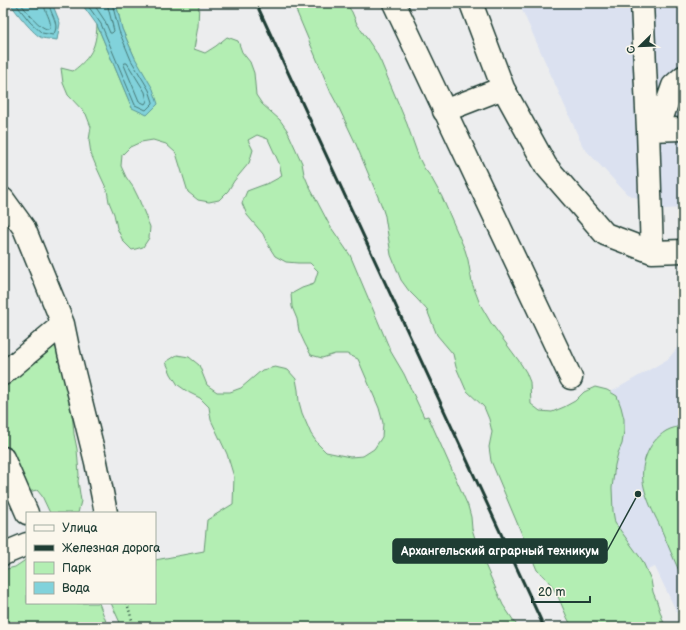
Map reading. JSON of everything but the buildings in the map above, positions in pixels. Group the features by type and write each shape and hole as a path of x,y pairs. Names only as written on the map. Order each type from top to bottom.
{"street":[{"path":"394,3 571,378"},
{"path":"471,3 504,88 546,166 605,234 652,252 683,251"},
{"path":"642,3 653,129 652,252"},
{"path":"653,129 673,86 683,77"},
{"path":"444,111 504,88"},
{"path":"653,129 683,129"},
{"path":"3,199 24,228 63,324 96,462 106,512"},
{"path":"3,374 63,324"},
{"path":"3,458 27,512"},
{"path":"3,554 26,544"}],"path":[{"path":"127,604 134,627"}],"shaded area":[{"path":"519,3 683,3 683,208 664,209 627,194 583,147"},
{"path":"683,341 683,625 655,567 630,576 561,421 668,359"}],"green space":[{"path":"116,3 199,3 198,26 194,49 205,53 227,37 238,41 242,52 250,62 254,73 256,95 262,104 280,120 287,130 302,163 304,174 309,186 330,226 350,255 391,352 404,374 424,417 428,416 468,506 472,529 479,551 503,605 518,627 180,627 176,625 168,627 122,627 111,604 156,604 156,560 204,551 207,520 233,504 234,477 227,454 211,420 209,407 200,398 178,385 166,362 177,355 189,357 199,365 207,385 217,392 230,392 241,388 262,370 275,367 288,370 296,379 302,413 311,434 326,452 350,457 363,456 374,449 382,437 383,423 379,408 358,359 347,354 335,354 322,358 311,355 299,331 297,319 292,307 291,294 314,284 318,271 310,263 286,262 275,256 263,234 247,215 242,203 247,191 282,176 279,163 268,139 257,135 248,140 253,150 249,163 228,191 219,200 209,202 198,200 188,192 176,153 166,144 153,140 141,142 130,147 122,155 121,166 138,197 150,227 149,238 143,247 132,250 123,241 117,228 107,190 91,154 89,140 91,127 86,114 68,95 63,83 61,68 73,71 84,61 94,46 97,25 132,108 135,58 122,29"},
{"path":"293,3 346,3 357,24 376,52 407,124 419,158 442,197 465,250 472,283 480,304 491,323 526,372 530,382 531,404 540,411 552,412 575,401 584,392 595,387 607,390 617,396 624,419 624,431 622,444 615,465 612,488 615,523 642,560 651,580 653,592 665,627 572,627 554,589 537,570 491,461 489,447 492,432 484,407 466,390 456,367 453,354 437,335 427,310 401,280 391,255 385,216 381,204 355,142 331,93"},
{"path":"51,343 56,348 66,380 77,449 78,481 81,501 78,512 50,512 42,496 37,490 24,493 3,449 3,379"},
{"path":"683,425 683,580 648,501 644,487 643,472 649,449 659,436 670,429"},
{"path":"26,560 26,604 99,604 108,627 3,627 3,570 15,567"}],"water":[{"path":"10,3 52,3 60,23 57,40 42,38 39,36 25,22"},
{"path":"81,3 116,3 122,29 135,58 153,89 158,104 147,115 132,108 97,25"}],"railway":[{"path":"256,3 544,627"}],"place":[{"name":"Архангельский аграрный техникум","path":"638,494"}]}
